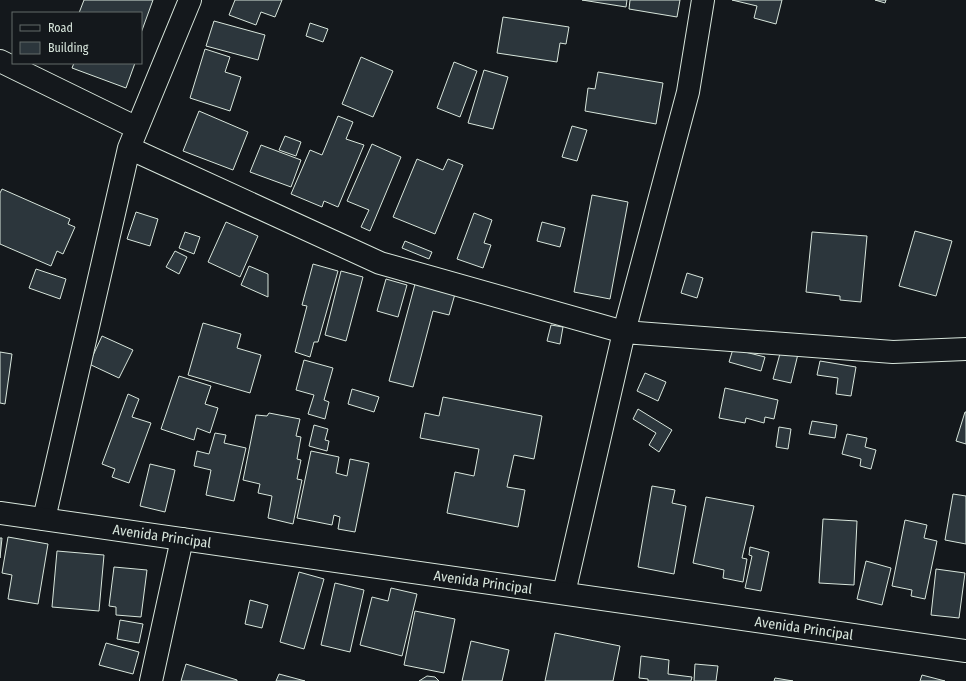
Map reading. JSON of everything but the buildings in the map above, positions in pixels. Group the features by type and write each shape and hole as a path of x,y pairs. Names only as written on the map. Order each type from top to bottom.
{"street":[{"path":"44,519 129,148 190,0"},
{"path":"564,593 624,332 688,92 703,0"},
{"path":"0,61 137,128"},
{"path":"129,148 380,263 624,332 893,352 966,348"},
{"name":"Avenida Principal","path":"0,513 966,651"},
{"path":"151,681 182,539"}]}
